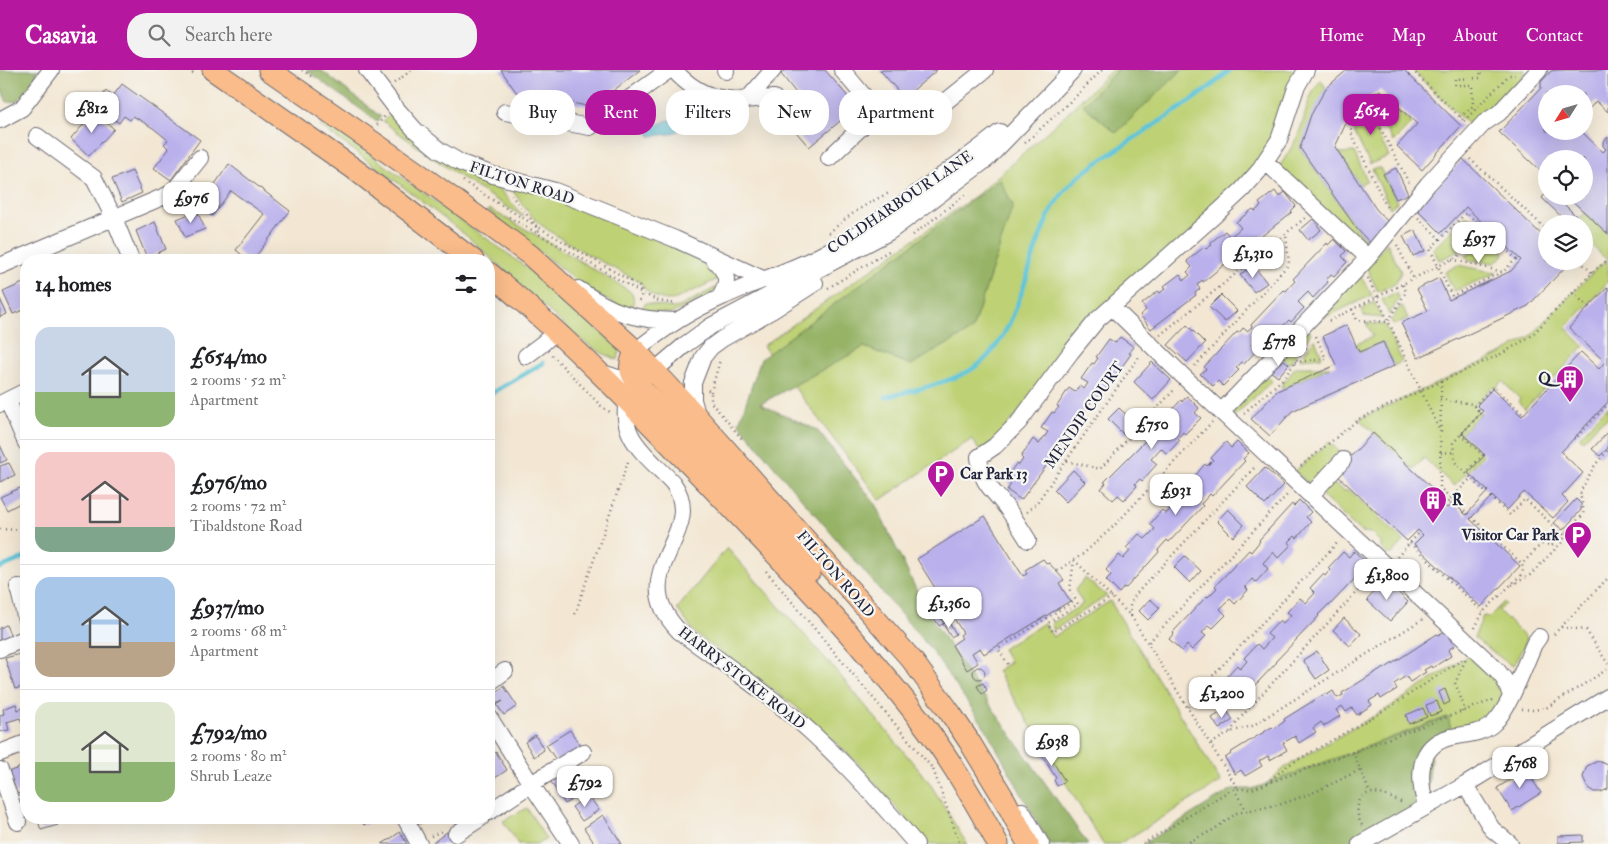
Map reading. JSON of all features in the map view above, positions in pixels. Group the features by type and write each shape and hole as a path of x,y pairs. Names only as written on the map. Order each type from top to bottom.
{"main road":[{"path":"213,70 353,168 465,254"},
{"name":"FILTON ROAD","path":"269,70 419,174 530,255 636,351 698,418 912,660 969,741 1006,802 1028,844"},
{"name":"FILTON ROAD","path":"495,279 549,337 599,371 630,399 673,423 768,521 815,577 854,639 928,730 960,777 998,844"},
{"path":"630,399 632,375 630,363 636,351"}],"street":[{"path":"0,120 22,108 51,70"},
{"name":"FILTON ROAD","path":"367,70 406,120 426,140 438,150 461,163 493,175 555,191 707,253 765,280"},
{"path":"506,112 590,127 669,70"},
{"path":"674,70 685,83 697,90"},
{"path":"749,98 773,70"},
{"path":"829,158 875,113 873,107 842,70"},
{"path":"952,96 985,70"},
{"name":"COLDHARBOUR LANE","path":"630,399 654,371 711,326 889,232 987,158 1073,70"},
{"path":"1028,540 1014,517 985,482 979,457 995,446 1019,422 1097,320 1229,203 1251,180 1266,162 1281,135 1296,88 1306,70"},
{"path":"1221,412 1316,327 1364,262 1412,203 1484,123 1499,113 1536,73"},
{"name":"COLDHARBOUR LANE","path":"636,351 676,321 720,297 798,267 864,230 972,154 1049,93"},
{"path":"37,136 94,178 114,218 129,254"},
{"path":"28,254 172,193 200,158"},
{"path":"1266,162 1366,255 1364,262"},
{"path":"698,418 693,400 693,383 698,365 712,347 722,339 801,292 889,232"},
{"name":"FILTON ROAD","path":"707,253 722,268 726,275 726,284 720,297"},
{"path":"530,255 603,305 634,318 676,321"},
{"path":"0,266 20,258"},
{"path":"1112,307 1221,412 1434,611 1468,650 1499,672 1505,700"},
{"path":"526,356 549,337"},
{"path":"20,394 4,403 20,432"},
{"name":"HARRY STOKE ROAD","path":"630,399 627,431 630,437 673,483 680,494 679,528 661,570 658,586 662,605 673,624 691,640 744,677 795,718 856,776 916,844"},
{"path":"1311,495 1343,460"},
{"path":"18,587 20,595"},
{"path":"1422,808 1420,777 1422,764 1428,753 1436,744 1446,738 1477,733 1489,728 1498,719 1505,700 1534,644 1544,638"},
{"path":"0,649 20,641"},
{"path":"912,660 949,700 986,748 1040,844"},
{"path":"495,678 505,671"},
{"path":"1365,841 1608,697"},
{"path":"495,727 571,844"},
{"path":"0,753 20,745"},
{"path":"495,808 584,752"},
{"path":"0,770 18,822"},
{"path":"1464,784 1492,829 1510,844"},
{"path":"408,824 418,843"},
{"path":"456,834 472,824"}],"path":[{"path":"383,92 412,70"},
{"path":"1412,70 1476,132"},
{"path":"1460,118 1472,106 1472,85 1455,85 1455,79 1480,78 1481,70"},
{"path":"1464,120 1509,75 1536,73"},
{"path":"1380,98 1355,114 1351,132 1413,278"},
{"path":"1368,106 1412,203 1440,239"},
{"path":"1460,149 1538,222"},
{"name":"MENDIP COURT","path":"1014,517 1034,507 1136,360 1151,343 1317,209"},
{"path":"1466,213 1516,259 1503,272 1452,296 1430,248 1440,239 1466,213"},
{"path":"540,233 642,293 666,303 680,302"},
{"path":"1067,461 1100,469 1289,264 1286,233"},
{"path":"1234,424 1250,407 1283,379 1316,327 1494,238"},
{"path":"1452,259 1503,272"},
{"path":"1148,642 1294,479 1359,419 1503,353 1531,336 1592,273 1608,260"},
{"path":"1364,262 1376,296 1441,432"},
{"path":"1589,270 1592,273"},
{"path":"1388,322 1406,292 1402,283"},
{"path":"1573,293 1589,307"},
{"path":"1352,309 1356,320 1388,322"},
{"path":"1295,362 1326,359 1316,327"},
{"path":"549,337 602,407 618,416 630,399"},
{"path":"1441,381 1440,488 1522,564 1523,570 1522,574 1483,612 1455,682 1464,706 1462,712"},
{"path":"1474,406 1493,386 1523,414"},
{"path":"1440,399 1472,404 1481,412 1453,443 1455,462 1486,493"},
{"path":"1574,438 1608,404"},
{"path":"1056,571 1074,560 1114,527 1221,412"},
{"path":"1461,434 1483,455 1466,473"},
{"path":"1542,544 1552,545 1584,515 1581,490 1595,465 1608,450"},
{"path":"1441,453 1454,452"},
{"path":"1132,616 1130,605 1136,594 1268,454"},
{"path":"576,614 630,455"},
{"path":"1444,506 1471,478"},
{"path":"1491,497 1510,515 1525,499 1562,534"},
{"path":"0,529 20,530"},
{"path":"1188,707 1205,684 1349,530"},
{"path":"1230,732 1242,716 1385,564 1420,532"},
{"path":"1510,586 1530,575 1563,541 1566,532"},
{"path":"1522,564 1546,539 1558,538"},
{"path":"1410,543 1483,612"},
{"path":"1074,560 1132,616 1238,788"},
{"path":"1074,560 1070,588 1078,604 1048,623 1053,632 1112,596"},
{"path":"760,565 933,769 960,844"},
{"path":"1544,638 1561,627 1608,578"},
{"path":"1008,664 998,649 1075,600"},
{"path":"1211,744 1230,732 1252,726 1434,611"},
{"path":"1561,627 1586,630 1608,664"},
{"path":"1266,784 1287,766 1390,707 1468,650"},
{"path":"1143,844 1234,789 1252,789 1491,701 1505,700 1530,710 1546,708 1608,669"},
{"path":"1353,752 1370,793"},
{"path":"1185,844 1213,830 1237,813 1282,804 1360,770"},
{"path":"1234,789 1246,810"},
{"path":"1365,841 1357,811 1363,797 1370,793 1422,808"},
{"path":"418,843 451,826 456,834"}],"green space":[{"path":"0,70 40,70 36,72 37,82 17,101 7,102 0,86"},
{"path":"306,70 321,70 381,117 377,121"},
{"path":"1112,70 1306,70 1266,162 1097,320 982,455 972,439 880,500 763,346 978,194"},
{"path":"1117,70 1182,70 1116,133 1083,105"},
{"path":"1412,70 1525,70 1520,82 1476,132"},
{"path":"1321,80 1326,88 1300,148 1357,229 1371,244 1366,250 1279,167 1296,140 1310,99"},
{"path":"1390,104 1412,123 1393,142 1376,113"},
{"path":"1365,110 1389,156 1370,164 1354,132 1356,124"},
{"path":"390,114 423,146 493,182 524,217 452,171 383,121"},
{"path":"324,121 530,270 620,349 618,360 585,343 575,335 495,262 495,254 487,254 468,237 397,182 320,126"},
{"path":"1354,152 1367,180 1360,185 1339,153"},
{"path":"1380,168 1397,202 1390,208 1372,169"},
{"path":"1000,179 1013,206 972,330 911,365 864,347 760,404 817,430 874,502 926,610 967,672 1088,844 1049,844 986,729 929,647 739,423 761,359"},
{"path":"512,186 535,191 699,256 715,270 718,279 676,299 660,299 650,294 640,282 576,248 540,224 521,202 511,188"},
{"path":"489,209 631,292 633,303 630,312 587,289 488,211"},
{"path":"1466,216 1490,237 1439,260 1433,249"},
{"path":"1593,220 1608,234 1608,282 1566,328 1584,346 1525,409 1518,402 1520,399 1502,381 1495,389 1492,387 1474,406 1481,413 1461,434 1483,455 1454,486 1424,458 1413,469 1359,419 1503,353 1531,336 1607,260 1593,247"},
{"path":"1494,240 1504,252 1503,256 1494,263 1469,260 1466,256"},
{"path":"1387,243 1401,272 1395,284 1378,292 1366,266"},
{"path":"1458,265 1497,273 1454,291 1445,272"},
{"path":"1359,274 1372,295 1317,321"},
{"path":"717,287 713,293 671,314 640,310 646,303 672,308 679,307"},
{"path":"1396,293 1399,299 1389,315 1382,299"},
{"path":"1374,302 1382,318 1364,316 1361,310"},
{"path":"1401,305 1408,318 1394,325 1391,321"},
{"path":"1366,323 1385,325 1402,361 1394,366 1383,342 1359,352 1355,345 1373,336"},
{"path":"1307,326 1311,333 1289,364 1280,357"},
{"path":"1315,339 1322,357 1300,359"},
{"path":"1295,367 1330,367 1282,389 1282,383 1288,378"},
{"path":"1265,374 1272,381 1233,417 1230,413"},
{"path":"1608,406 1608,418 1600,422 1583,440 1579,437"},
{"path":"1329,442 1342,454 1312,483 1308,483 1295,471"},
{"path":"1332,483 1344,491 1349,490 1404,541 1392,554 1387,554 1381,548 1381,543 1371,533 1361,532 1323,497 1322,493"},
{"path":"727,548 833,667 929,782 967,844 928,844 855,760 794,705 696,634 677,609"},
{"path":"1085,578 1107,596 1054,630 1051,624 1083,604 1075,590"},
{"path":"1110,601 1221,782 1119,844 1103,844 997,671 1010,662 1002,649 1044,623 1053,637"},
{"path":"1504,602 1506,604 1499,611 1527,639 1512,666 1474,638 1483,616 1489,617"},
{"path":"1472,647 1511,695 1498,719 1453,737 1447,717 1266,784 1287,766 1390,707 1468,656"},
{"path":"1448,717 1453,737 1432,748 1426,806 1360,844 1143,844 1229,791 1252,789"},
{"path":"527,808 546,839 539,844 518,844 503,821"}],"water":[{"path":"666,121 666,134 650,136 656,135 656,126"}],"building":[{"path":"501,70 640,70 614,90 585,90 585,106 575,104 575,90 515,90"},
{"path":"785,70 825,70 842,90 839,90 839,122 829,130 829,90 794,90 781,74"},
{"path":"880,70 937,70 913,90 897,90"},
{"path":"1347,70 1404,70 1461,126 1422,170 1397,146 1417,124 1380,90 1353,108 1335,147 1376,209 1390,224 1371,244 1357,229 1300,148 1311,115 1326,88"},
{"path":"1608,70 1608,112 1596,101 1593,104 1593,85 1541,85 1541,82 1551,71"},
{"path":"122,84 200,140 171,180 154,168 169,149 164,144 168,140 133,116 130,120 124,116 119,123 95,105 106,91 113,96"},
{"path":"1538,91 1538,140 1590,140 1603,152 1606,149 1603,146 1603,142 1608,137 1608,234 1593,220 1593,215 1588,215 1577,205 1593,205 1593,150 1538,150 1538,169 1499,132"},
{"path":"94,112 114,129 89,156 71,139"},
{"path":"799,135 823,135 809,147"},
{"path":"1463,159 1538,231 1538,270 1562,270 1528,306 1418,358 1401,323 1428,311 1417,289 1439,278 1449,300 1511,271 1521,260 1466,207 1441,233 1416,208"},
{"path":"229,164 290,211 258,254 241,254 236,250 264,214 231,191 212,216 199,207"},
{"path":"1396,168 1408,194 1396,199 1383,174"},
{"path":"132,171 142,193 122,202 112,179"},
{"path":"1275,191 1279,197 1285,192 1296,206 1292,212 1203,282 1202,280 1197,285 1200,289 1195,293 1196,295 1151,329 1140,315 1146,310 1142,304 1158,291 1160,293 1166,288 1164,286 1180,274 1184,280 1190,275 1187,272 1192,267 1187,261 1204,247 1206,249 1212,245 1210,243 1225,231 1230,237 1241,228 1236,222 1253,209 1255,211 1261,206 1259,203"},
{"path":"1549,205 1565,205 1575,215 1560,215"},
{"path":"197,211 205,229 185,237 177,219"},
{"path":"1313,219 1321,230 1308,240 1300,230"},
{"path":"155,222 166,249 155,254 145,254 136,231"},
{"path":"1415,230 1425,251 1413,256 1403,236"},
{"path":"1334,239 1346,251 1342,256 1347,262 1334,276 1331,274 1326,280 1328,282 1313,298 1308,292 1298,302 1304,308 1291,322 1289,320 1283,326 1285,327 1270,343 1265,338 1260,343 1256,340 1251,345 1257,350 1244,364 1242,362 1236,368 1239,370 1223,386 1218,381 1213,386 1200,374 1206,369 1204,367 1237,332 1239,333 1243,328 1247,331 1252,327 1251,325 1295,281 1293,279 1327,243 1328,245"},
{"path":"1253,265 1267,283 1254,292 1240,275"},
{"path":"20,284 20,311 13,314 3,292"},
{"path":"1608,287 1608,402 1561,452 1583,473 1562,496 1568,502 1553,518 1524,492 1507,510 1492,496 1470,519 1520,566 1481,607 1414,544 1423,535 1418,530 1407,541 1335,473 1373,433 1445,500 1442,504 1444,506 1447,508 1453,502 1466,515 1488,491 1468,473 1485,455 1462,433 1483,411 1477,405 1492,389 1522,416 1581,352 1599,369 1605,362 1569,328"},
{"path":"1221,295 1237,311 1225,322 1209,307"},
{"path":"0,299 7,314 0,317"},
{"path":"1187,325 1205,343 1187,362 1168,345"},
{"path":"1347,325 1359,352 1383,342 1394,366 1292,411 1270,436 1251,419 1277,391 1336,365 1323,336"},
{"path":"1120,337 1134,347 1129,353 1131,354 1103,393 1097,398 1093,395 1089,401 1091,402 1063,443 1061,442 1053,453 1055,454 1021,500 1007,490 1011,484 1005,479 1016,464 1019,465 1023,459 1021,457 1033,439 1039,444 1048,432 1041,428 1052,412 1054,413 1059,407 1057,406 1069,388 1075,392 1079,386 1084,389 1088,383 1081,379 1092,363 1094,364 1098,358 1096,357 1109,339 1115,343"},
{"path":"1280,357 1289,364 1278,377 1270,371"},
{"path":"1152,362 1171,380 1153,400 1134,382"},
{"path":"1187,396 1199,408 1195,413 1201,418 1185,434 1183,432 1178,438 1180,440 1167,454 1161,448 1151,459 1157,464 1142,481 1140,479 1135,484 1137,486 1124,500 1118,495 1113,500 1101,489 1106,483 1104,482 1149,437 1181,400 1182,402"},
{"path":"1119,408 1135,423 1124,435 1108,419"},
{"path":"1608,432 1608,448 1600,456 1592,449"},
{"path":"1226,442 1231,448 1237,442 1249,453 1243,459 1245,461 1212,496 1210,494 1201,504 1203,506 1169,542 1167,540 1158,550 1159,552 1126,588 1124,587 1119,593 1106,580 1111,575 1106,570 1119,555 1123,559 1130,551 1126,548 1139,534 1145,539 1155,529 1150,524 1162,510 1166,514 1173,505 1170,502 1183,489 1188,494 1198,483 1193,478 1205,464 1207,466 1213,460 1211,458"},
{"path":"0,445 7,460 0,463"},
{"path":"9,463 15,475 0,482 0,466"},
{"path":"1265,468 1284,485 1265,505 1247,487"},
{"path":"1073,470 1085,482 1066,502 1054,490"},
{"path":"20,488 20,503 7,510 0,497"},
{"path":"1576,499 1581,504 1581,510 1563,530 1554,523"},
{"path":"1299,500 1311,512 1306,517 1311,522 1297,538 1295,536 1289,542 1291,545 1278,558 1273,552 1263,563 1268,569 1256,582 1252,579 1245,587 1248,590 1235,604 1230,599 1220,609 1226,615 1213,628 1209,625 1202,633 1206,636 1192,650 1187,645 1182,651 1169,639 1173,632 1217,588 1215,586 1249,550 1251,552 1259,540 1292,504 1294,506"},
{"path":"1228,509 1244,525 1233,537 1217,521"},
{"path":"985,516 1023,576 1027,574 1025,570 1043,559 1064,580 1059,583 1070,601 984,654 980,648 972,653 978,663 967,670 952,645 962,638 960,635 963,633 917,559"},
{"path":"1354,551 1367,563 1363,570 1318,615 1243,698 1242,696 1237,702 1224,690 1229,685 1224,679 1237,665 1240,669 1247,661 1244,658 1257,644 1262,649 1272,638 1267,634 1280,620 1283,623 1291,615 1287,612 1300,598 1306,603 1315,593 1310,588 1323,574 1325,576 1330,570 1328,568 1343,552 1349,557"},
{"path":"1185,556 1201,571 1190,583 1174,567"},
{"path":"1385,580 1408,602 1390,621 1367,600"},
{"path":"1150,599 1160,608 1148,620 1139,611"},
{"path":"935,609 944,623 939,626 931,613"},
{"path":"1344,618 1361,634 1350,646 1333,630"},
{"path":"948,621 956,634 951,637 943,624"},
{"path":"6,625 11,637 0,642 0,628"},
{"path":"1445,631 1454,646 1448,650 1451,656 1432,668 1431,666 1424,670 1426,672 1410,682 1406,676 1394,684 1397,689 1381,699 1379,695 1369,701 1372,705 1357,715 1352,708 1346,712 1342,706 1336,710 1340,716 1324,726 1321,722 1313,728 1316,732 1299,743 1295,736 1283,743 1287,750 1270,760 1268,756 1259,761 1262,766 1245,776 1241,770 1235,774 1225,758 1230,753 1272,727 1274,729 1285,721 1284,719 1326,693 1327,695 1333,691 1337,698 1343,695 1342,693 1384,667 1384,669 1437,634"},
{"path":"1317,651 1329,670 1316,679 1303,660"},
{"path":"20,654 20,688 15,689 5,658"},
{"path":"977,667 981,667 985,673 981,679 977,679 973,675 973,671"},
{"path":"983,683 987,690 982,694 977,686"},
{"path":"504,686 517,706 504,715 497,705 503,701 496,704 495,694"},
{"path":"1445,689 1450,702 1444,705 1439,692"},
{"path":"1437,701 1441,712 1430,716 1426,705"},
{"path":"16,704 18,710 20,709 20,718 7,722 9,730 0,732 0,715 4,714 3,709"},
{"path":"1423,708 1427,717 1409,724 1406,715"},
{"path":"1226,709 1233,720 1219,729 1212,718"},
{"path":"570,730 582,748 558,763 546,745"},
{"path":"535,735 544,750 534,757 525,742"},
{"path":"1043,746 1065,781 1057,786 1054,780 1056,778 1038,749"},
{"path":"495,753 507,770 495,778"},
{"path":"1598,761 1608,765 1608,789 1594,792 1588,788 1583,777 1587,766"},
{"path":"1532,766 1536,773 1530,776 1541,793 1512,811 1497,788"},
{"path":"20,767 20,793 16,794 8,772"},
{"path":"566,768 581,793 565,804 549,779"},
{"path":"588,795 599,810 582,821 572,807"},
{"path":"603,815 622,844 595,844 584,828"},
{"path":"39,824 58,824 58,825 41,830"},
{"path":"400,832 407,844 382,844 390,839"},
{"path":"447,832 454,844 431,844"},
{"path":"1583,835 1583,842 1558,843 1558,836"}],"waterway":[{"path":"886,397 949,380 969,371 983,361 1004,334 1019,300 1045,224 1053,207 1064,192 1089,169 1186,104 1230,70"},
{"path":"495,391 543,363"},
{"path":"0,568 20,560"}],"place":[{"name":"Q","path":"1570,403"},
{"name":"Car Park 13","path":"941,498"},
{"name":"R","path":"1433,524"},
{"name":"Visitor Car Park","path":"1578,559"}]}
